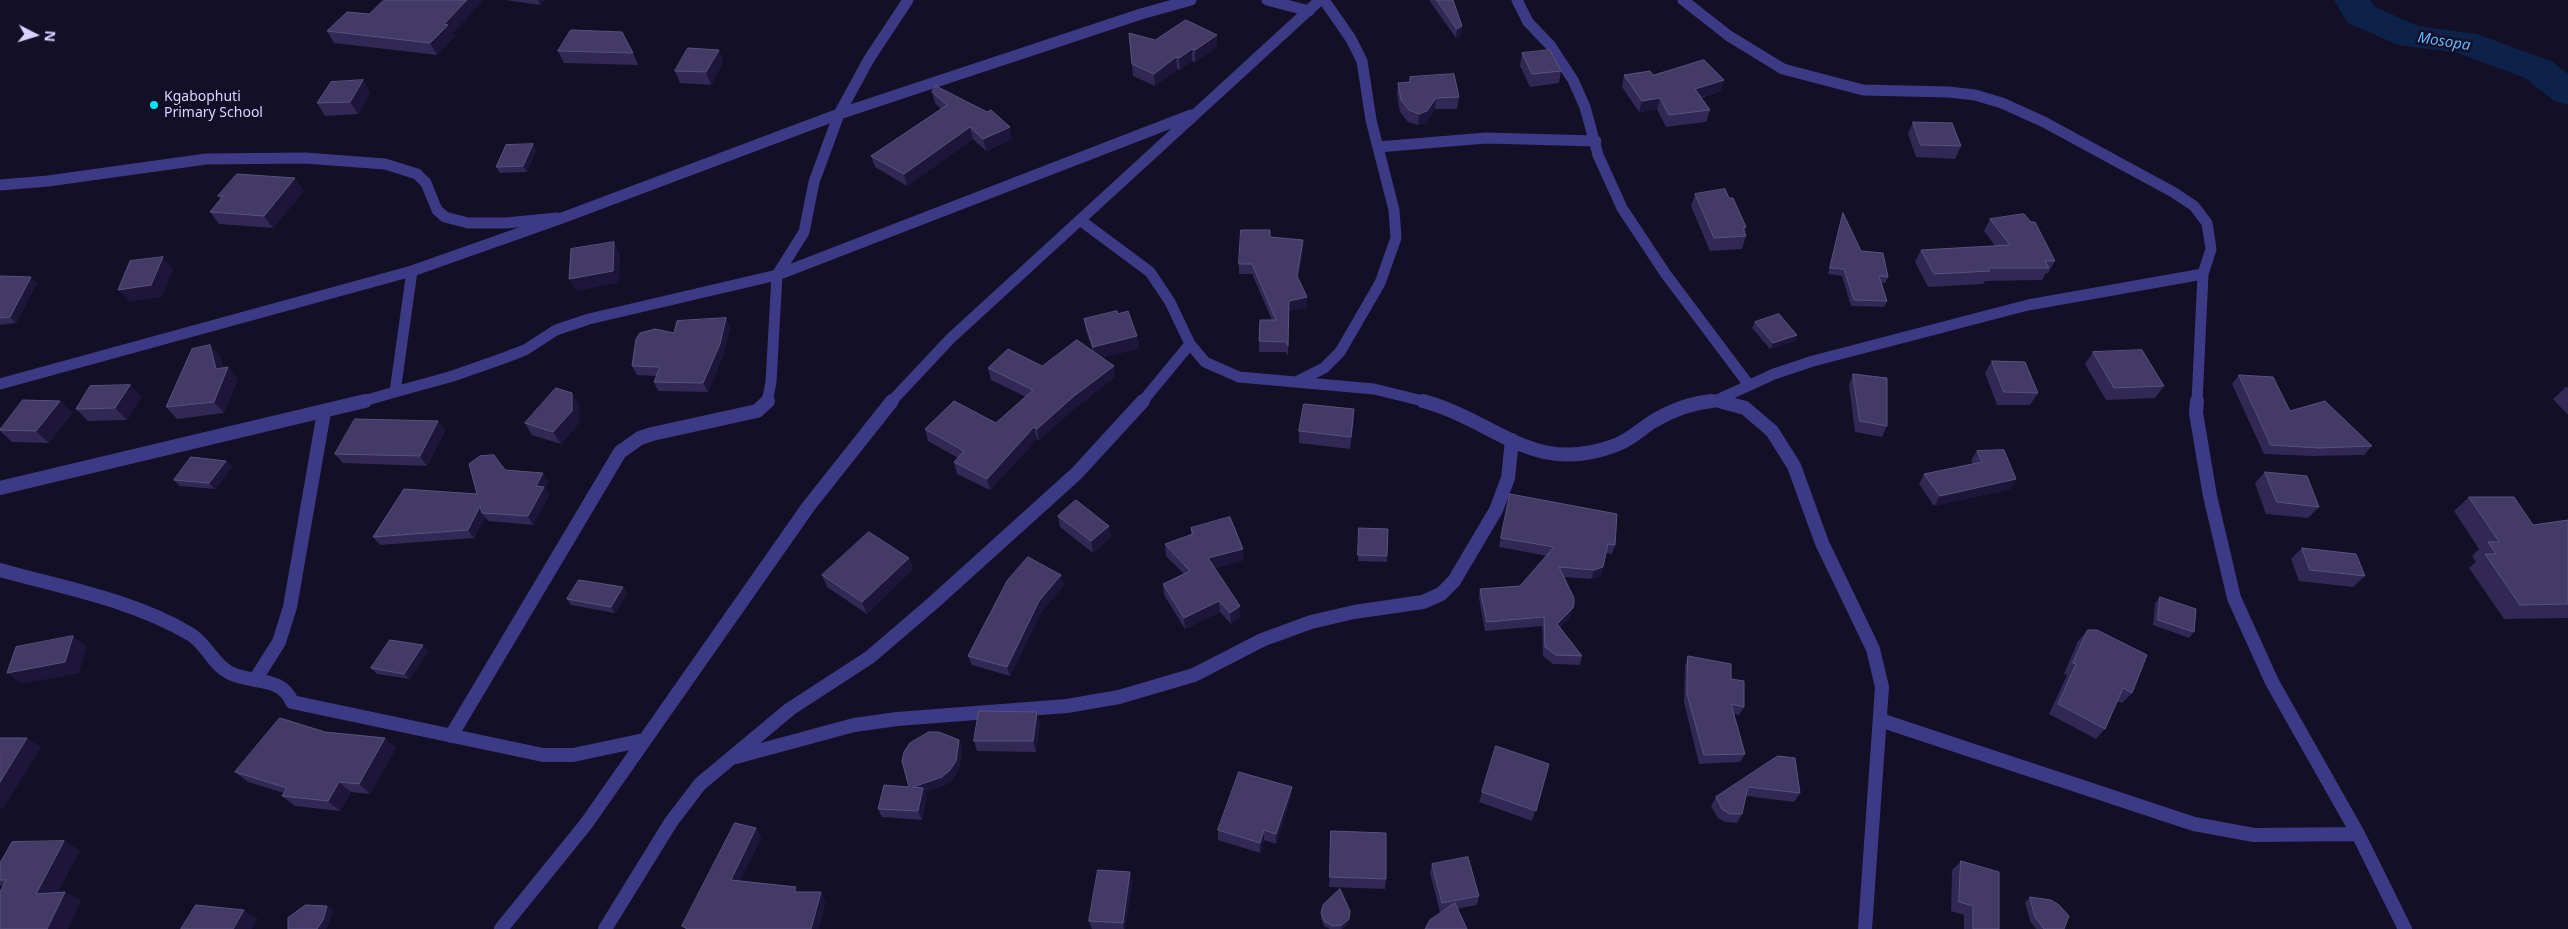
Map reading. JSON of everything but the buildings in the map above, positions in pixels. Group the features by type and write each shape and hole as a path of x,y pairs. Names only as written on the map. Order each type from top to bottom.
{"street":[{"path":"451,736 620,452 640,438 652,434 757,412 768,401 771,382 777,275 804,232 814,182 839,114 869,60 908,0"},
{"path":"0,384 412,270 562,218 839,114 1142,14 1191,0"},
{"path":"1266,0 1309,11"},
{"path":"501,929 561,858 808,507 897,395 950,339 1322,0 1360,54 1365,69 1371,119 1396,227 1392,256 1360,318 1332,362 1295,382"},
{"path":"1516,0 1528,22 1550,45 1573,80 1596,141 1598,155 1622,208 1665,273 1749,385"},
{"path":"1683,0 1756,55 1783,69 1864,90 1974,95 2002,103 2044,122 2173,192 2194,206 2207,223 2211,248 2203,274 2196,413 2210,496 2234,598 2272,682 2358,834 2405,929"},
{"path":"0,488 324,412 453,376 525,350 556,330 589,319 777,275 1198,112"},
{"path":"1378,147 1486,138 1596,141"},
{"path":"0,185 48,181 206,159 305,158 385,164 417,174 426,183 437,210 445,217 468,223 506,223 562,218"},
{"path":"1080,220 1150,272 1170,302 1190,344 1205,362 1239,377 1374,389 1406,396 1443,406 1532,450 1559,456 1593,454 1624,442 1652,422 1672,411 1699,402 1717,400 1749,385 1814,361 2028,305 2203,274"},
{"path":"396,392 412,270"},
{"path":"605,929 671,822 700,784 790,710 870,657 1055,493 1119,429 1190,344"},
{"path":"1717,400 1745,408 1772,431 1794,466 1822,543 1872,649 1882,687 1865,929"},
{"path":"255,680 279,642 290,607 324,412"},
{"path":"732,758 854,725 904,718 1067,706 1119,697 1194,675 1262,640 1311,622 1354,612 1423,602 1441,594 1454,581 1496,510 1508,478 1512,440"},
{"path":"0,570 144,610 192,635 221,668 231,674 279,686 288,692 292,702 522,752 573,755 644,740"},
{"path":"1880,720 2194,824 2254,835 2358,834"}],"waterway":[{"name":"Mosopa","path":"2352,0 2361,15 2411,37 2464,42 2539,70 2568,93"}],"place":[{"name":"Kgabophuti Primary School","path":"154,105"}]}
